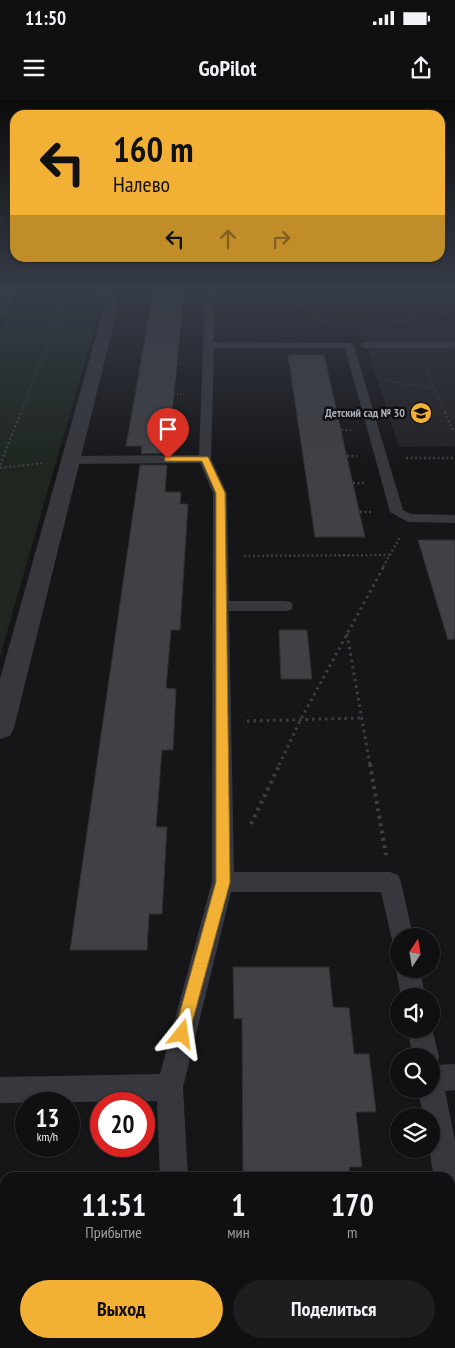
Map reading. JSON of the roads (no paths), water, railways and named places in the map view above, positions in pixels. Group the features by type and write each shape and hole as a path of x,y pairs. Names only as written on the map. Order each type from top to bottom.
{"street":[{"path":"0,728 99,351"}],"lane":[{"path":"174,1172 170,1087 182,1034 223,882 220,493 205,459 209,351"},
{"path":"351,351 397,512 408,518 455,519"},
{"path":"71,460 205,459"},
{"path":"221,606 285,606"},
{"path":"223,882 390,882 399,928"},
{"path":"440,1078 455,1077"},
{"path":"0,1090 170,1087"},
{"path":"433,1098 447,1172"}],"place":[{"name":"Детский сад № 30","path":"421,413"}]}
